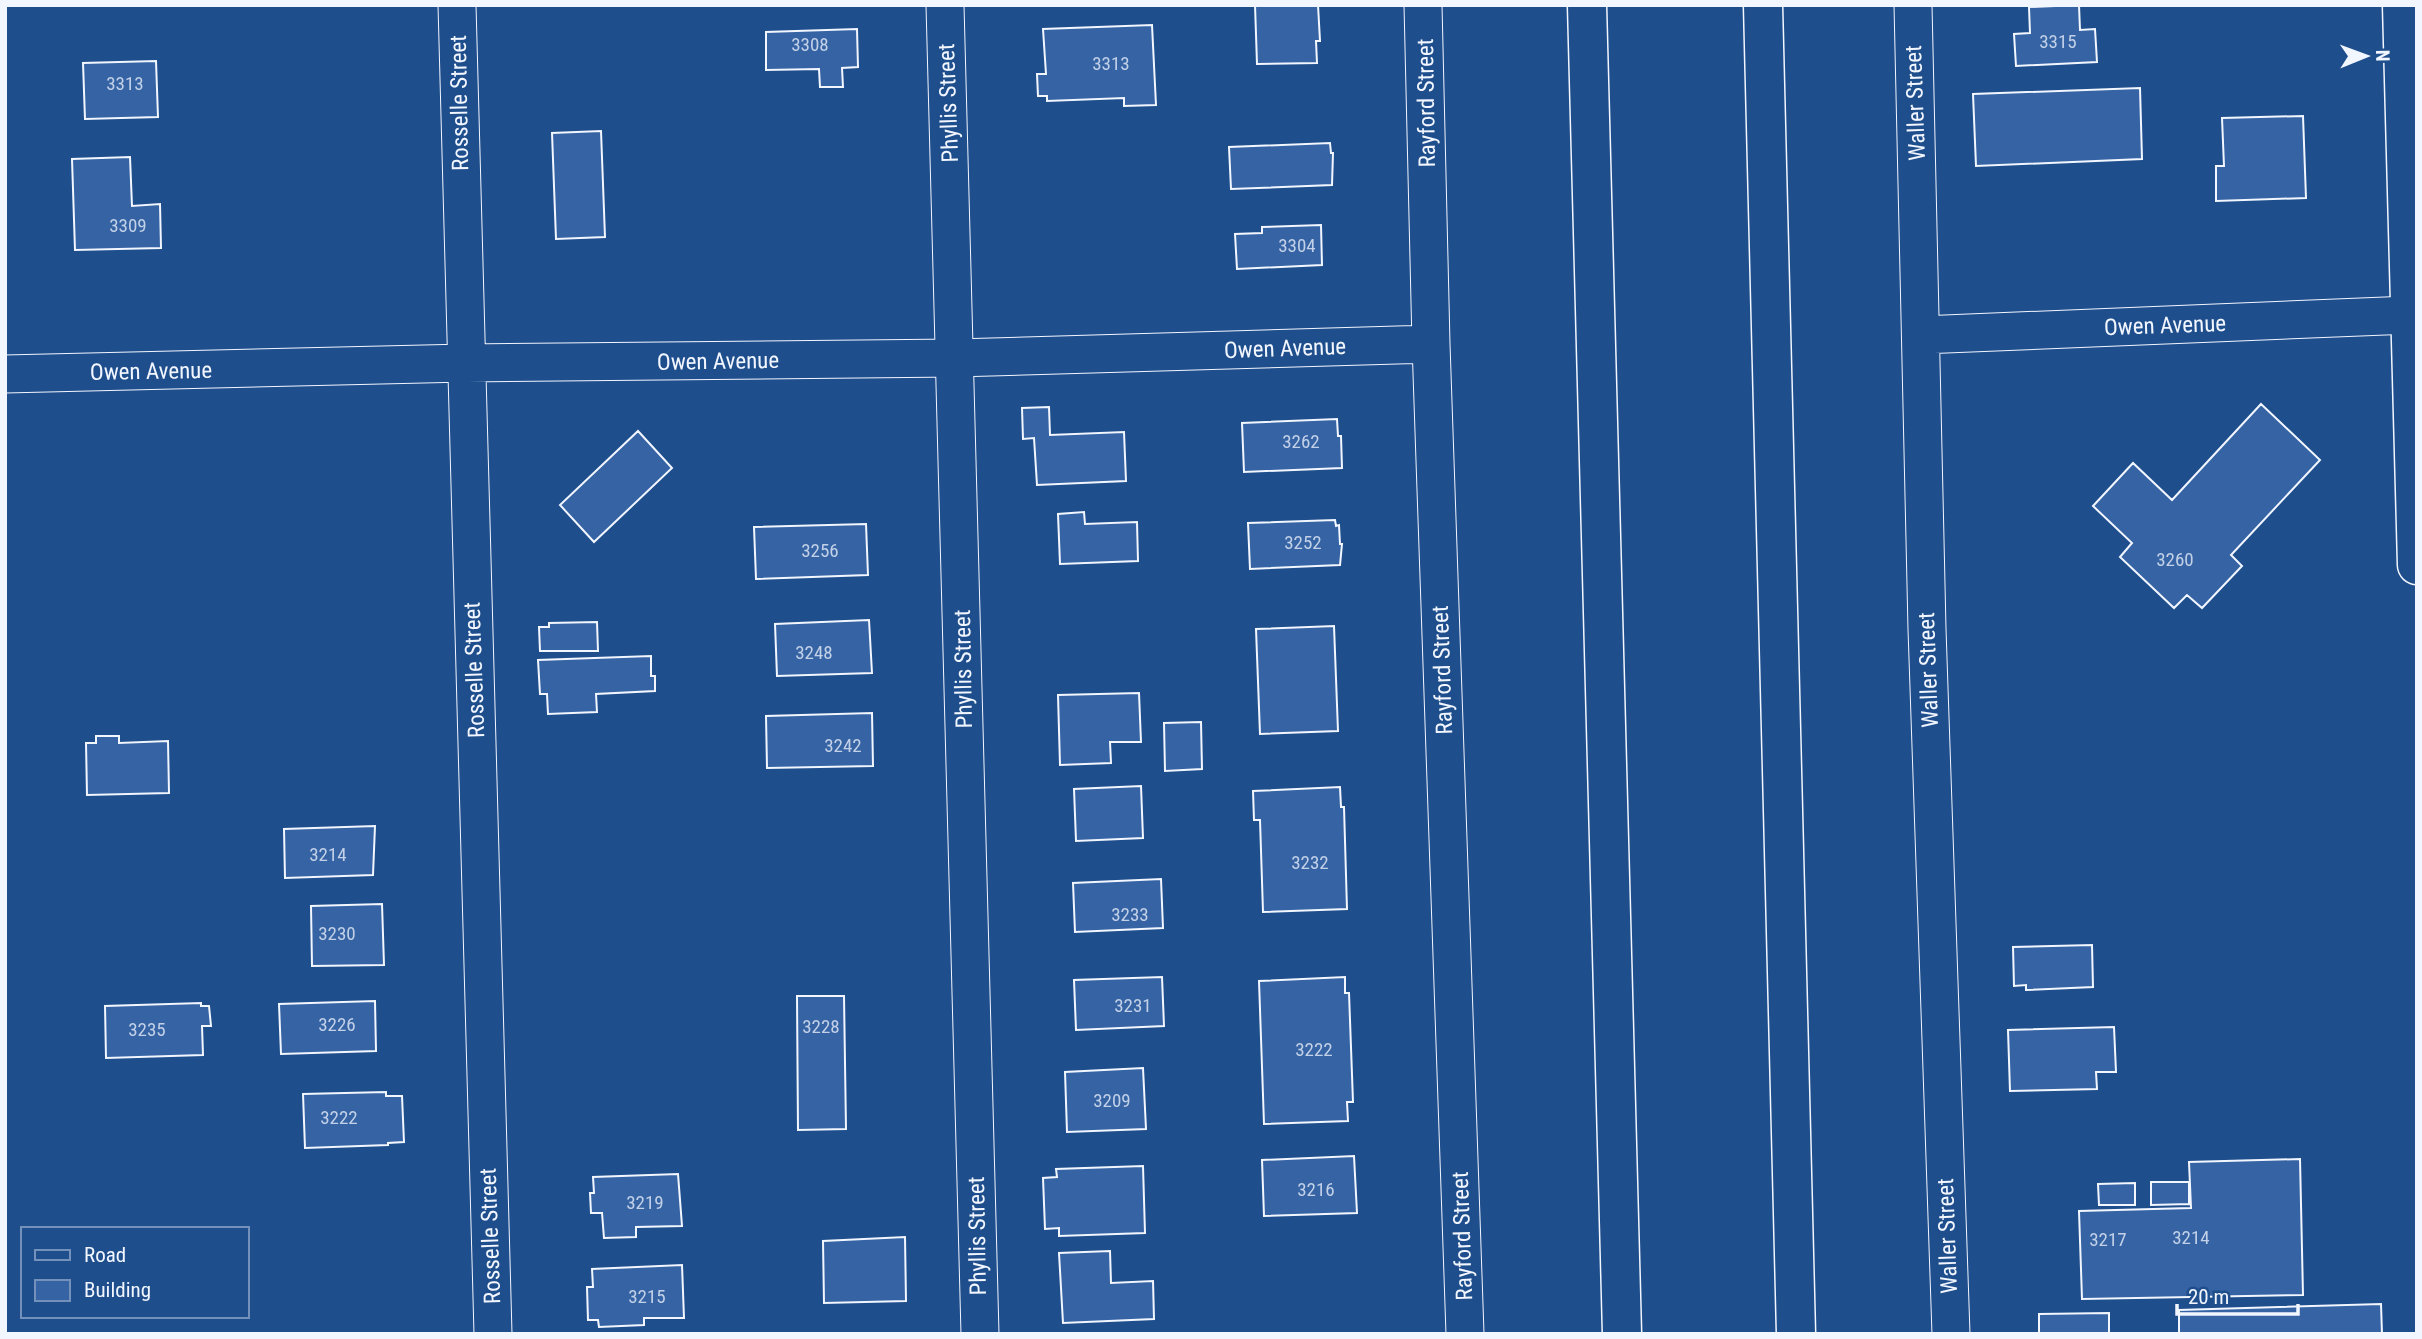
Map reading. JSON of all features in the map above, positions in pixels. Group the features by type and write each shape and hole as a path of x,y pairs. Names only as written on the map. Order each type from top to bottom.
{"main road":[{"path":"1587,5 1622,1334"},
{"path":"1763,5 1796,1334"},
{"path":"2402,5 2413,272 2410,315 2417,565"}],"street":[{"name":"Rosselle Street","path":"457,5 493,1334"},
{"name":"Phyllis Street","path":"945,5 980,1334"},
{"name":"Rayford Street","path":"1423,5 1431,344 1465,1334"},
{"name":"Waller Street","path":"1913,5 1927,629 1951,1334"},
{"name":"Owen Avenue","path":"1921,335 2410,315"},
{"name":"Owen Avenue","path":"5,374 466,363 955,358 1431,344"}],"building":[{"path":"1255,5 1318,5 1320,41 1316,41 1317,63 1257,64"},
{"path":"2079,5 2080,30 2095,29 2097,62 2016,66 2014,34 2030,33 2029,7"},
{"path":"1152,25 1156,105 1124,106 1124,98 1047,101 1047,96 1038,96 1037,74 1046,74 1043,29"},
{"path":"857,29 858,67 842,68 843,87 820,87 819,69 766,70 766,32"},
{"path":"156,61 158,117 85,119 83,63"},
{"path":"2140,88 2142,159 1976,166 1973,94"},
{"path":"2303,116 2306,198 2216,201 2216,166 2224,166 2222,118"},
{"path":"601,131 605,237 556,239 552,133"},
{"path":"1330,143 1333,153 1332,185 1231,189 1229,147"},
{"path":"130,157 132,206 160,204 161,248 75,250 72,159"},
{"path":"1321,225 1322,265 1237,269 1235,234 1262,233 1262,227"},
{"path":"2261,404 2320,460 2231,555 2242,566 2202,608 2187,595 2174,608 2120,557 2132,543 2093,506 2133,463 2172,500"},
{"path":"1049,407 1050,435 1124,432 1126,481 1037,485 1034,438 1023,439 1022,408"},
{"path":"1337,419 1338,436 1341,436 1342,468 1244,472 1242,423"},
{"path":"638,431 672,468 594,542 560,505"},
{"path":"1084,512 1085,524 1137,522 1138,561 1060,564 1058,514"},
{"path":"1335,520 1336,526 1339,525 1342,544 1340,565 1250,569 1248,523"},
{"path":"866,524 868,575 756,579 754,527"},
{"path":"869,620 872,673 777,676 775,624"},
{"path":"597,622 598,651 540,651 539,627 549,627 549,623"},
{"path":"1334,626 1338,731 1260,734 1256,629"},
{"path":"651,656 651,676 655,676 655,691 596,694 597,712 548,714 547,694 540,694 538,660"},
{"path":"1139,693 1141,742 1110,742 1111,763 1060,765 1058,695"},
{"path":"872,713 873,766 767,768 766,716"},
{"path":"1201,722 1202,769 1165,771 1164,723"},
{"path":"96,736 119,736 119,743 168,741 169,793 87,795 86,743 96,743"},
{"path":"1141,786 1143,838 1076,841 1074,789"},
{"path":"1340,787 1341,807 1344,807 1347,909 1263,912 1260,820 1254,820 1253,791"},
{"path":"375,826 373,875 285,878 284,829"},
{"path":"1161,879 1163,928 1075,932 1073,883"},
{"path":"382,904 384,965 312,966 311,906"},
{"path":"2092,945 2093,987 2026,990 2026,985 2014,986 2013,947"},
{"path":"1162,977 1164,1026 1076,1030 1074,980"},
{"path":"1345,977 1345,993 1349,993 1353,1102 1347,1102 1348,1121 1264,1124 1259,981"},
{"path":"797,996 844,996 846,1129 798,1130"},
{"path":"375,1001 376,1051 281,1054 279,1004"},
{"path":"201,1003 201,1006 209,1006 211,1026 202,1026 203,1055 106,1058 105,1006"},
{"path":"2114,1027 2116,1072 2096,1072 2097,1089 2010,1091 2008,1030"},
{"path":"1143,1068 1146,1129 1067,1132 1065,1072"},
{"path":"386,1092 386,1096 402,1096 404,1142 305,1148 303,1094"},
{"path":"1354,1156 1357,1213 1264,1216 1262,1160"},
{"path":"2300,1159 2303,1295 2082,1299 2079,1211 2191,1208 2189,1162"},
{"path":"1143,1166 1145,1233 1059,1236 1059,1228 1045,1229 1043,1178 1057,1177 1056,1169"},
{"path":"678,1174 682,1226 636,1227 636,1237 604,1238 602,1213 591,1213 590,1193 594,1193 593,1177"},
{"path":"2151,1182 2189,1182 2189,1204 2151,1205"},
{"path":"2135,1183 2135,1205 2099,1205 2098,1184"},
{"path":"905,1237 906,1301 824,1303 823,1241"},
{"path":"1110,1251 1111,1283 1153,1281 1154,1319 1063,1323 1059,1253"},
{"path":"682,1265 684,1318 644,1318 644,1325 599,1327 598,1320 588,1320 587,1287 593,1287 592,1269"},
{"path":"2381,1304 2382,1334 2179,1334 2179,1310"},
{"path":"2109,1313 2109,1334 2039,1334 2039,1314"}]}
